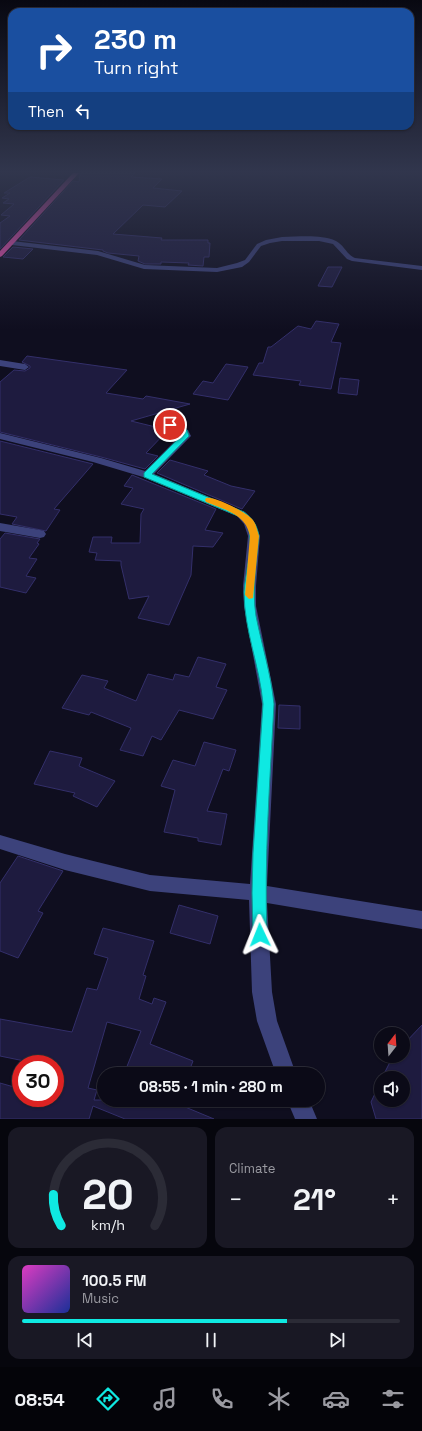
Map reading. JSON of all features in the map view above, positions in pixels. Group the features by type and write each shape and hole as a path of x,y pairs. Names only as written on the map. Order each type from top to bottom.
{"highway":[{"path":"0,255 29,225"}],"street":[{"path":"12,243 98,252 144,267 217,270 239,265 247,261 259,245 268,241 282,239 319,240 335,243 349,258 354,260 408,268 422,268"},
{"path":"0,363 25,367"},
{"path":"147,475 186,436 185,432 179,428 160,422"},
{"path":"0,436 97,460 147,475 241,514 249,521 253,528 254,536 249,592 251,616 267,686 269,704 258,893 262,992 267,1021 283,1067"},
{"path":"0,527 40,534"},
{"path":"0,842 65,862 150,882 258,893 422,920"},
{"path":"301,1107 306,1119"}],"building":[{"path":"0,225 22,225 0,249"},
{"path":"33,225 122,225 113,234 162,238 161,240 208,240 208,243 210,243 209,257 204,257 203,266 188,265 189,263 161,262 161,264 145,264 138,261 139,256 19,240"},
{"path":"13,247 33,249 23,259 3,257"},
{"path":"328,267 342,267 332,287 318,286"},
{"path":"316,321 339,324 331,342 341,343 331,389 299,385 301,381 253,375 259,363 263,363 268,347 271,347 298,326 311,329"},
{"path":"27,356 127,370 106,393 143,399 146,396 190,404 131,421 168,430 146,453 158,456 145,469 0,432 0,382 14,370 25,371 30,368 30,366 22,362"},
{"path":"226,364 248,367 228,400 193,394 203,381 213,383"},
{"path":"340,378 359,380 357,395 338,393"},
{"path":"0,441 93,464 54,509 60,510 46,531 12,524 17,517 0,514"},
{"path":"170,460 208,471 204,475 231,486 255,491 242,509 157,473"},
{"path":"132,475 216,509 205,530 223,533 213,547 193,546 191,575 169,625 138,618 149,596 129,599 121,561 95,560 97,553 89,552 93,537 112,537 111,543 140,543 141,514 144,509 121,504 133,488 124,486"},
{"path":"5,533 40,539 37,543 39,544 29,558 37,559 26,576 36,578 26,593 0,587 0,539"},
{"path":"198,657 226,664 216,687 227,690 213,719 179,710 161,740 152,736 143,756 120,750 131,728 91,712 89,715 62,708 82,675 108,681 104,688 136,701 148,674 173,680 175,674 189,677"},
{"path":"279,705 300,706 300,729 278,728"},
{"path":"204,742 236,750 229,771 223,769 207,811 227,814 221,845 198,841 198,838 164,832 175,790 161,786 173,760 195,766"},
{"path":"50,751 82,758 79,766 115,781 97,807 73,796 75,793 34,784"},
{"path":"18,856 63,871 38,911 43,913 18,958 0,951 0,883"},
{"path":"179,905 218,916 210,944 170,933"},
{"path":"103,928 154,941 143,975 146,976 139,999 152,1004 154,998 166,1002 150,1044 193,1061 191,1067 127,1067 141,1031 107,1022 88,1088 97,1090 94,1100 97,1100 97,1107 185,1107 214,1119 125,1119 93,1106 89,1119 0,1119 0,1083 12,1086 12,1107 64,1107 64,1055 12,1055 12,1058 0,1056 0,1019 72,1032 87,988 97,990 108,958 94,954"},
{"path":"422,1025 422,1119 376,1119 371,1102 374,1096 374,1107 410,1107 410,1071 386,1071 390,1063 410,1063 410,1038"}],"slow traffic":[{"path":"209,500 241,514 249,521 253,528 254,536 249,595"}],"route":[{"path":"170,425 185,432 186,436 147,475 241,514 249,521 253,528 254,536 249,592 251,616 267,686 269,704 262,803 258,893 260,935"}]}
